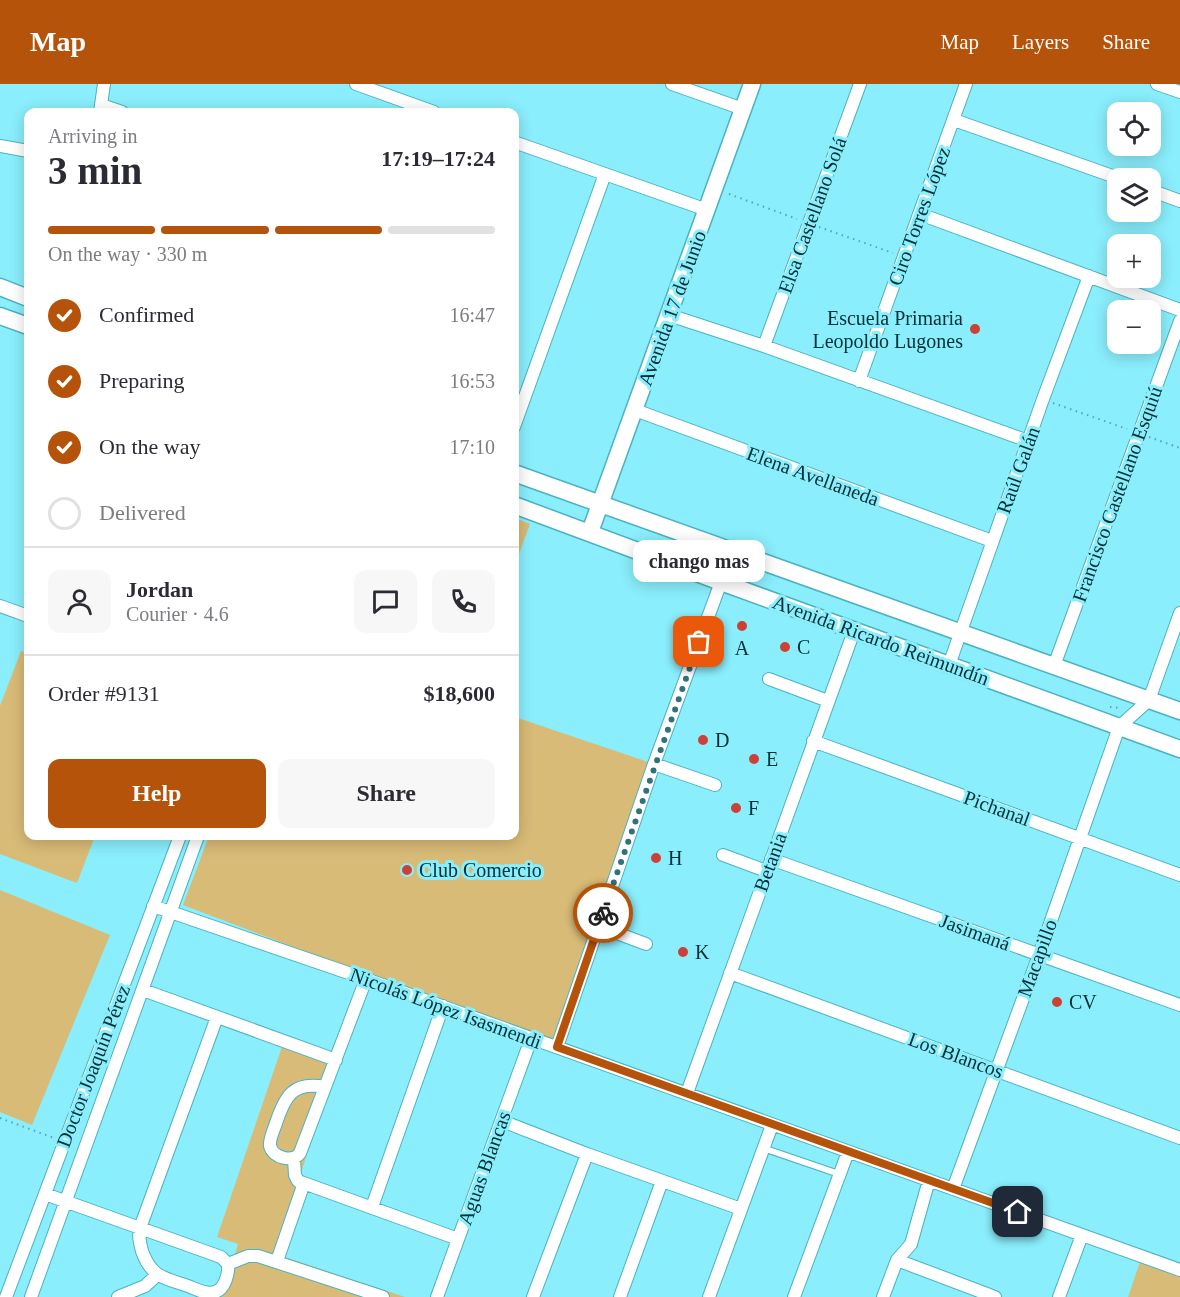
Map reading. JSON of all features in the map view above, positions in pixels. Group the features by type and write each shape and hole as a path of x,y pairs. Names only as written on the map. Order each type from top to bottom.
{"street":[{"path":"100,108 104,84"},
{"path":"356,84 423,108"},
{"path":"672,84 743,109"},
{"name":"Avenida 17 de Junio","path":"590,532 752,84"},
{"name":"Elsa Castellano Solá","path":"764,346 860,84"},
{"name":"Ciro Torres López","path":"859,381 966,84"},
{"path":"1157,84 1180,92"},
{"path":"954,120 1107,174"},
{"path":"519,144 707,210"},
{"path":"0,146 24,150"},
{"path":"519,413 605,174"},
{"path":"1161,194 1180,201"},
{"path":"920,214 1180,310"},
{"name":"Raúl Galán","path":"949,665 1089,276"},
{"path":"0,287 24,296"},
{"path":"0,315 24,324"},
{"path":"669,315 764,346 1028,441"},
{"name":"Francisco Castellano Esquiú","path":"1054,666 1180,321"},
{"name":"Elena Avellaneda","path":"635,411 992,541"},
{"name":"Avenida Ricardo Reimundín","path":"519,475 1180,711"},
{"name":"Avenida Ricardo Reimundín","path":"519,507 1180,749"},
{"path":"557,1047 654,764 721,582"},
{"path":"0,606 24,615"},
{"path":"1119,727 1149,700 1180,614"},
{"name":"Betania","path":"687,1093 854,631"},
{"path":"769,679 828,701"},
{"name":"Macapillo","path":"953,1189 1040,955 1119,727"},
{"name":"Pichanal","path":"813,741 1180,875"},
{"path":"654,764 715,785"},
{"name":"Doctor Joaquín Pérez","path":"6,1297 178,840"},
{"name":"Doctor Joaquín Pérez","path":"31,1297 196,840"},
{"path":"723,855 766,871"},
{"name":"Jasimaná","path":"771,859 1180,1005"},
{"name":"Nicolás López Isasmendi","path":"153,906 443,1006 1180,1270"},
{"path":"598,926 646,944"},
{"name":"Los Blancos","path":"730,973 1180,1138"},
{"path":"294,1159 300,1153 366,979"},
{"path":"143,990 336,1060"},
{"path":"372,1207 443,1006"},
{"path":"45,1194 66,1202 140,1228 221,1257 228,1264 228,1273 222,1287 215,1295 157,1275 146,1263 139,1241 140,1228 217,1017"},
{"name":"Aguas Blancas","path":"436,1297 531,1039"},
{"path":"294,1159 276,1155 270,1145 282,1103 292,1091 300,1088 325,1087"},
{"path":"502,1121 741,1209"},
{"path":"709,1297 772,1125"},
{"path":"794,1297 848,1152"},
{"path":"533,1297 587,1154"},
{"path":"294,1159 298,1181 458,1239"},
{"path":"883,1297 897,1260 911,1244 929,1180"},
{"path":"620,1297 662,1181"},
{"path":"277,1261 304,1183"},
{"path":"1059,1297 1082,1235"},
{"path":"228,1264 248,1256 277,1261 383,1297"},
{"path":"897,1260 995,1297"},
{"path":"118,1297 145,1286 157,1275"}],"lane":[{"path":"763,1148 839,1174"}],"path":[{"path":"1043,399 1180,448"},
{"path":"0,1118 64,1142"}],"shaded area":[{"path":"519,520 530,524 519,554"},
{"path":"21,651 24,652 24,840 93,840 77,883 0,854 0,706"},
{"name":"Club Comercio","path":"519,718 654,764 557,1047 183,905 207,840 519,840"},
{"path":"0,890 110,935 32,1125 0,1112"},
{"path":"284,1041 335,1063 276,1254 405,1297 222,1297 238,1244 217,1237"},
{"path":"1142,1256 1180,1270 1180,1297 1128,1297"}],"way so far":[{"path":"603,913 699,642"}],"place":[{"name":"Escuela Primaria Leopoldo Lugones","path":"975,329"},
{"name":"A","path":"742,626"},
{"name":"chango mas","path":"699,642"},
{"name":"C","path":"785,647"},
{"name":"D","path":"703,740"},
{"name":"E","path":"754,759"},
{"name":"F","path":"736,808"},
{"name":"H","path":"656,858"},
{"name":"Club Comercio","path":"407,870"},
{"name":"K","path":"683,952"},
{"name":"CV","path":"1057,1002"}],"route":[{"path":"603,913 557,1047 1018,1212"}]}
